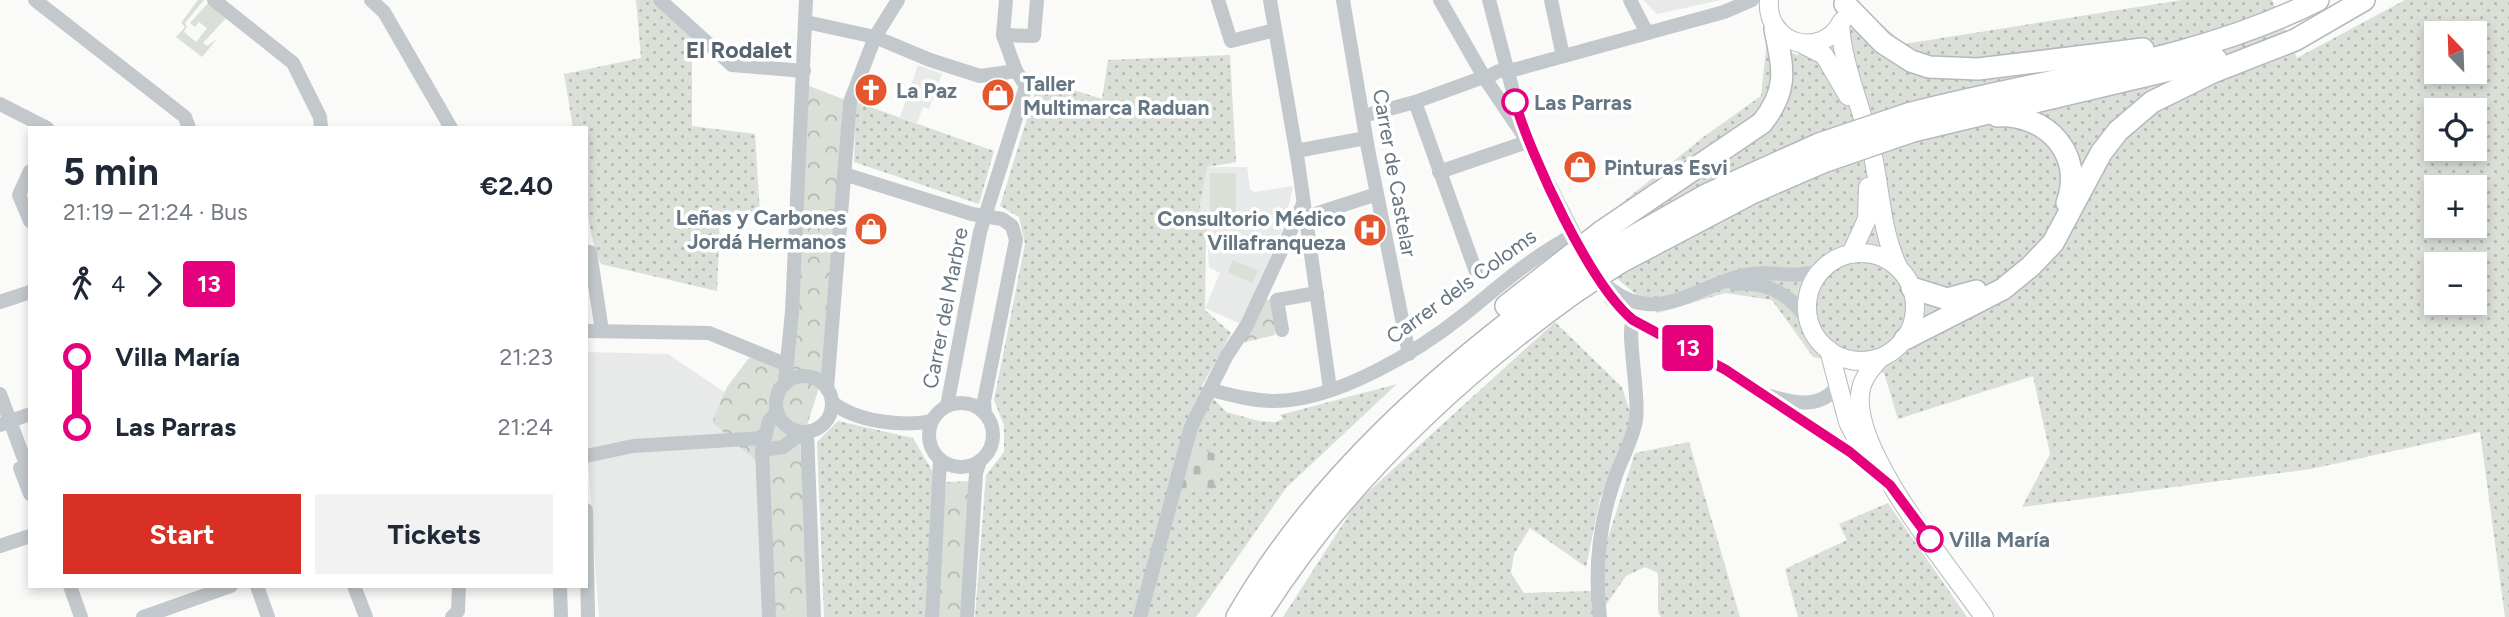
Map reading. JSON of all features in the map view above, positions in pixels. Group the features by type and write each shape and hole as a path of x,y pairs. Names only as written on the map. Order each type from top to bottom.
{"highway":[{"path":"1258,617 1331,515 1411,429 1488,358 1566,278 1610,248 1735,181 1910,123 2194,47 2255,27 2318,0"},
{"path":"1905,339 2003,289 2031,266 2053,243 2101,153 2118,131 2152,102 2213,72 2295,40 2364,0"},
{"path":"1843,10 1896,52 1929,67 1949,70 2161,46 2194,47"},
{"path":"1963,118 2204,62 2323,22"},
{"path":"1237,617 1269,568 1327,493 1405,409 1484,340 1610,248 1762,123 1774,108 1781,90 1783,64 1773,24"},
{"path":"1910,123 1963,118 2022,117 2050,131 2067,155 2072,170 2069,195 2048,237 2036,252 2008,275 1974,292 1947,299 1912,288"}],"main road":[{"path":"1769,0 1773,24 1788,40 1824,55 1835,70 1856,114 1863,138 1868,207 1864,230 1851,254"},
{"path":"1804,45 1829,38 1843,10"},
{"path":"1843,10 1845,58 1861,104 1874,158 1883,229 1898,267 1912,288 1915,314 1905,339 1880,358 1863,383 1860,410 1868,438 1886,481"},
{"path":"1898,267 1876,255 1851,254 1822,270 1810,289 1809,323 1829,351 1848,422 1861,449 1984,617"},
{"path":"1829,351 1859,361 1880,358"}],"street":[{"path":"35,0 185,117 189,126"},
{"path":"214,0 293,63 320,117 321,126"},
{"path":"371,0 384,12 450,126"},
{"path":"660,0 732,65 804,71"},
{"path":"785,382 792,313 806,0"},
{"path":"828,419 850,102 875,37 898,0"},
{"path":"806,22 875,37 980,76 1016,71 1003,35 1006,0"},
{"path":"1003,35 1034,36 1037,0"},
{"path":"1218,0 1231,41 1275,30"},
{"path":"1270,0 1307,210 1330,389"},
{"name":"Carrer de Castelar","path":"1343,0 1366,138 1409,354"},
{"path":"1440,0 1527,141"},
{"path":"1489,0 1527,141"},
{"path":"1551,0 1563,56"},
{"path":"1630,0 1647,33"},
{"path":"1363,116 1489,83 1563,56 1747,3 1762,11 1773,24"},
{"name":"Carrer del Marbre","path":"947,407 985,216 1026,86 1016,71"},
{"path":"1415,102 1476,272"},
{"path":"0,104 43,126"},
{"path":"1296,151 1366,138"},
{"path":"1439,172 1527,141"},
{"name":"Carrer dels Coloms","path":"1211,390 1276,401 1330,389 1409,354 1461,317 1548,248 1576,239 1527,141"},
{"path":"844,174 985,216"},
{"path":"28,175 19,195 28,215"},
{"path":"1140,617 1188,438 1227,355 1247,325 1307,210 1377,194"},
{"name":"Carrer del Marbre","path":"985,216 1002,219 1012,226 1016,240 984,401 985,414"},
{"path":"588,252 602,331"},
{"path":"1822,270 1792,277 1754,274 1736,277 1719,286 1659,304 1634,301 1607,288 1612,299 1633,320 1705,358 1762,393 1886,481"},
{"path":"1719,286 1741,284 1769,288 1791,300 1809,323"},
{"path":"0,302 28,293"},
{"path":"1282,330 1277,300 1317,293"},
{"path":"1655,332 1653,316 1659,304"},
{"path":"1600,617 1595,578 1599,541 1615,479 1636,421 1637,377 1629,330 1633,320"},
{"path":"588,331 709,333 785,364"},
{"path":"769,617 763,444 777,411 779,390 785,382 795,377 812,377 849,413"},
{"path":"1762,393 1809,403 1826,398 1838,385"},
{"path":"0,394 3,421 28,489"},
{"path":"588,456 632,446 763,444 783,447 804,433 821,427 828,419 849,413 911,425 932,421 947,407 963,403 985,414 990,421 993,439 976,473 967,617"},
{"path":"777,411 782,422 791,430 804,433"},
{"path":"3,421 28,415"},
{"path":"3,421 28,471"},
{"path":"929,439 932,421"},
{"path":"911,425 929,439 940,460 932,617"},
{"path":"804,433 814,617"},
{"path":"940,460 956,467 980,461"},
{"path":"0,546 28,537"},
{"path":"64,588 74,617"},
{"path":"70,588 81,617"},
{"path":"144,617 174,612 227,588"},
{"path":"258,588 268,617"},
{"path":"355,588 366,617"},
{"path":"452,617 458,611 459,588"},
{"path":"560,588 561,617"},
{"path":"587,588 588,617"}],"shaded area":[{"path":"1643,0 1721,0 1657,14"},
{"path":"918,65 942,74 929,109 923,107 917,123 900,117"},
{"path":"1207,167 1247,167 1250,189 1254,192 1293,186 1285,223 1241,324 1205,308 1220,273 1209,267 1207,234 1200,206"},
{"path":"588,352 668,354 726,393 712,422 757,461 767,617 599,617 588,460"}],"green space":[{"path":"198,0 204,0 185,23 187,27 184,32 196,42 207,28 199,22 195,27 190,23 209,2 228,16 203,43 207,46 217,39 202,57 176,37 185,27 181,23"},
{"path":"636,0 652,0 692,32 692,126 755,134 760,214 720,218 717,291 601,264 595,247 588,214 588,126 573,126 564,74 641,58"},
{"path":"2182,0 2272,0 2297,58 2405,0 2509,0 2509,617 2505,617 2480,432 2311,469 2022,507 2050,454 2033,376 1898,419 1884,373 1813,357 1772,300 1725,293 1658,313 1614,276 1596,224 1702,138 1761,96 1767,39 1797,55 1850,31 1863,8 1904,44"},
{"path":"1230,55 1236,162 1207,167 1200,206 1206,229 1205,310 1231,333 1202,386 1226,412 1259,421 1275,422 1283,419 1280,415 1397,384 1286,488 1196,617 975,617 986,475 1004,452 1004,426 994,400 1025,244 1019,217 1000,206 1039,79 1102,99 1108,60"},
{"path":"809,86 843,99 825,370 800,446 811,617 767,617 757,462 712,422 727,387 749,358 789,358"},
{"path":"856,102 994,151 979,204 854,162"},
{"path":"1210,173 1236,173 1236,227 1210,227"},
{"path":"1233,260 1258,271 1252,283 1228,272"},
{"path":"1272,299 1275,335 1242,343 1266,300"},
{"path":"1555,322 1622,387 1632,419 1600,499 1586,567 1530,528 1514,554 1511,573 1524,593 1591,591 1635,453 1689,442 1740,617 1661,617 1658,612 1658,573 1645,567 1626,576 1601,612 1603,617 1283,617 1357,502"},
{"path":"838,421 913,438 933,472 925,617 824,617 817,442"},
{"path":"1189,446 1223,456 1212,493 1194,489 1189,498 1177,495"},
{"path":"970,481 961,617 937,617 946,482"},
{"path":"1888,503 1967,617 1798,617 1785,569 1847,540 1839,524"}],"bus line":[{"name":"13","path":"1515,102 1527,142 1574,235 1621,310 1633,320 1726,370 1762,393 1779,408 1850,452 1890,485 1930,539"}],"place":[{"name":"La Paz","path":"871,90"},
{"name":"Taller Multimarca Raduan","path":"998,95"},
{"name":"Las Parras","path":"1515,102"},
{"name":"Pinturas Esvi","path":"1580,167"},
{"name":"Leñas y Carbones Jordá Hermanos","path":"871,229"},
{"name":"Consultorio Médico Villafranqueza","path":"1370,230"},
{"name":"Villa María","path":"1930,539"}],"district":[{"name":"El Rodalet","path":"739,50"}]}
